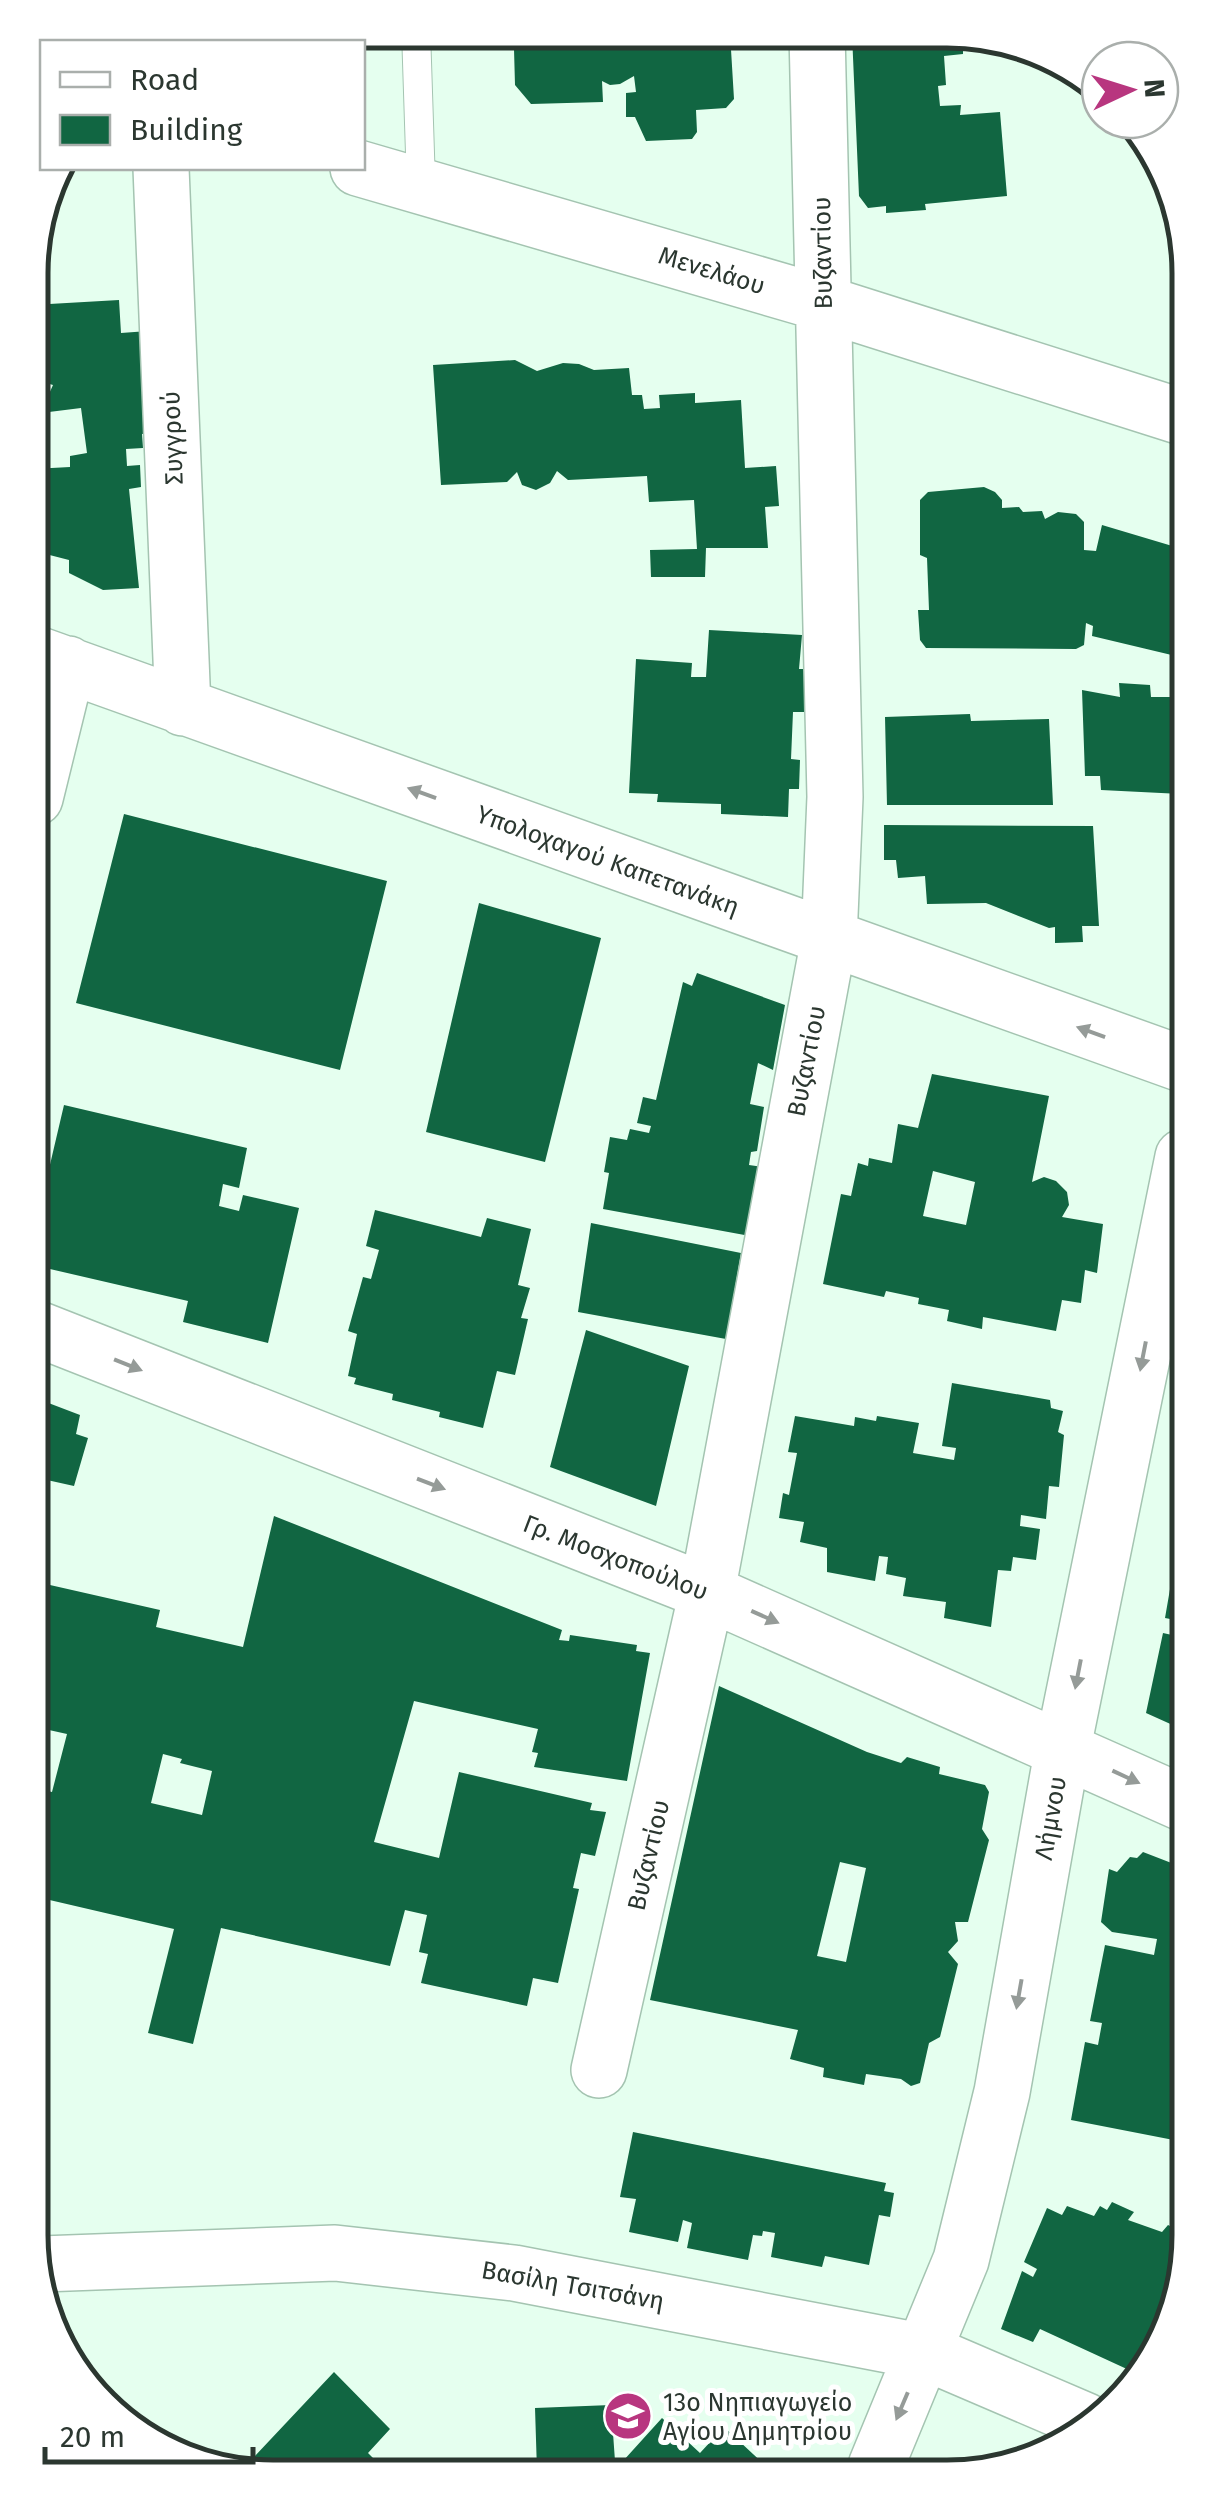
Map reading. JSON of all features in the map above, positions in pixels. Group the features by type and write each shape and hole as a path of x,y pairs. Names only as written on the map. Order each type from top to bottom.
{"street":[{"name":"Βυζαντίου","path":"600,2070 707,1592 829,939 835,797 817,48"},
{"name":"Συγγρού","path":"161,170 183,708"},
{"name":"Μενελάου","path":"365,170 822,303 1172,414"},
{"name":"Υπολοχαγού Καπετανάκη","path":"51,658 1172,1060"},
{"path":"48,684 51,658"},
{"name":"Λήμνου","path":"879,2460 962,2260 1002,2092 1063,1748 1172,1212"},
{"name":"Γρ. Μοσχοπούλου","path":"48,1333 707,1592 1172,1797"},
{"name":"Βασίλη Τσιτσάνη","path":"49,2264 335,2253 514,2272 925,2352 1078,2418"}],"lane":[{"path":"417,48 421,184"}],"building":[{"path":"500,48 731,48 734,99 726,108 696,110 697,132 692,139 646,141 635,117 626,117 626,93 636,92 634,76 620,84 602,81 603,102 531,104 515,85 514,49"},
{"path":"853,48 963,49 963,54 944,56 946,85 938,86 940,106 961,105 960,115 1000,112 1007,196 925,204 926,210 886,213 886,206 868,208 859,196"},
{"path":"119,300 121,333 148,331 154,433 142,434 143,448 126,449 127,466 140,465 141,487 129,489 139,588 103,590 69,573 69,560 48,555 48,468 70,467 70,456 87,453 81,408 48,411 53,385 48,384 48,304"},
{"path":"515,360 537,371 563,363 594,370 629,368 632,395 642,395 644,409 660,408 659,395 695,393 695,403 741,400 745,468 776,466 779,506 765,507 768,548 706,548 705,577 651,577 650,550 697,549 694,500 649,502 647,476 568,480 557,471 550,483 536,490 522,485 517,472 507,482 441,485 433,365"},
{"path":"984,487 1002,500 1002,508 1042,511 1045,519 1058,512 1076,514 1084,522 1084,550 1096,551 1102,525 1172,546 1172,655 1092,636 1093,626 1086,623 1084,645 1076,649 926,648 920,640 918,610 929,610 927,558 920,555 920,500 928,492"},
{"path":"709,630 802,635 799,669 808,669 806,712 793,712 791,759 800,760 799,789 789,789 788,817 721,814 721,804 657,802 658,794 629,793 636,659 692,663 691,677 706,677"},
{"path":"1119,683 1150,685 1151,697 1172,697 1172,794 1101,790 1100,776 1085,776 1082,690 1120,697"},
{"path":"970,714 971,721 1049,719 1053,805 887,805 885,717"},
{"path":"124,814 387,881 340,1070 76,1003"},
{"path":"884,825 1093,826 1099,926 1082,926 1083,942 1055,943 1055,927 986,903 927,904 925,876 898,878 896,860 884,860"},
{"path":"479,903 601,938 545,1162 426,1132"},
{"path":"697,973 785,1005 773,1070 758,1063 750,1104 764,1107 757,1151 751,1152 749,1165 763,1167 750,1236 603,1209 610,1137 627,1140 630,1129 649,1133 651,1126 637,1123 643,1097 656,1100 683,982 692,986"},
{"path":"932,1074 1049,1096 1032,1182 1044,1177 1056,1181 1067,1192 1069,1205 1062,1217 1103,1224 1097,1273 1085,1270 1081,1303 1062,1300 1056,1331 983,1317 982,1329 947,1321 949,1310 918,1304 919,1298 886,1291 884,1297 823,1284 841,1194 851,1196 858,1163 868,1166 869,1158 892,1163 898,1124 918,1128","holes":["933,1171 975,1182 966,1225 923,1216"]},
{"path":"64,1105 247,1148 239,1188 223,1184 219,1206 239,1211 243,1195 299,1208 268,1343 183,1322 188,1301 48,1269 48,1173"},
{"path":"375,1210 481,1237 487,1218 531,1229 518,1285 530,1288 521,1318 528,1319 515,1375 497,1371 483,1428 392,1400 393,1394 354,1384 356,1378 348,1376 357,1334 348,1331 363,1277 371,1279 379,1250 366,1246"},
{"path":"591,1223 741,1253 726,1339 578,1312"},
{"path":"586,1330 689,1366 656,1506 550,1467"},
{"path":"952,1383 1050,1400 1051,1408 1063,1411 1058,1432 1064,1435 1059,1487 1049,1486 1046,1519 1021,1515 1020,1526 1040,1529 1036,1560 1013,1557 1011,1571 998,1570 991,1627 944,1618 946,1602 903,1596 906,1578 886,1574 888,1557 879,1556 875,1581 827,1572 827,1548 800,1542 804,1522 779,1518 783,1493 789,1495 797,1453 788,1452 795,1416 854,1426 855,1417 876,1421 877,1416 919,1423 913,1453 954,1460 956,1448 942,1446"},
{"path":"48,1403 80,1415 76,1434 88,1438 74,1486 48,1480"},
{"path":"274,1516 562,1630 559,1640 569,1641 570,1635 637,1645 636,1651 650,1653 627,1781 534,1767 538,1753 532,1752 538,1729 414,1701 374,1842 439,1858 459,1772 592,1803 590,1810 606,1812 595,1856 581,1853 573,1888 579,1889 558,1983 533,1978 527,2006 421,1983 428,1954 419,1952 427,1915 405,1910 390,1966 221,1928 193,2044 148,2033 174,1929 48,1900 48,1791 52,1792 67,1734 48,1730 50,1585 160,1610 156,1627 243,1647","holes":["163,1754 182,1759 180,1763 212,1771 202,1815 151,1803"]},
{"path":"1172,1578 1172,1619 1165,1618"},
{"path":"1163,1633 1172,1635 1172,1725 1146,1713"},
{"path":"719,1686 867,1752 901,1763 907,1757 940,1767 939,1774 985,1785 989,1792 982,1829 989,1840 968,1922 955,1922 958,1941 948,1952 958,1964 940,2037 929,2043 920,2083 911,2086 901,2079 866,2074 864,2085 823,2077 824,2068 790,2059 798,2030 650,2000","holes":["840,1862 866,1868 846,1962 817,1956"]},
{"path":"1143,1852 1172,1863 1172,2140 1071,2120 1085,2042 1098,2045 1102,2023 1090,2021 1105,1945 1154,1955 1157,1939 1112,1932 1101,1922 1109,1869 1117,1872 1130,1857 1137,1858"},
{"path":"633,2132 886,2183 884,2191 894,2193 890,2217 879,2215 869,2265 825,2256 822,2267 771,2257 775,2233 763,2231 762,2236 753,2235 748,2260 687,2248 692,2223 683,2220 678,2242 629,2232 636,2199 620,2197"},
{"path":"1112,2202 1134,2212 1128,2220 1162,2232 1168,2225 1172,2227 1172,2249 1161,2307 1127,2369 1040,2329 1033,2342 1001,2329 1022,2271 1033,2277 1037,2269 1024,2262 1047,2208 1062,2215 1067,2206 1094,2216 1100,2206 1107,2210"},
{"path":"334,2372 390,2429 368,2453 375,2460 252,2459"},
{"path":"611,2405 615,2460 537,2460 535,2408"},
{"path":"662,2418 700,2453 724,2427 759,2460 624,2460"}],"place":[{"name":"13ο Νηπιαγωγείο Αγίου Δημητρίου","path":"628,2416"}]}
